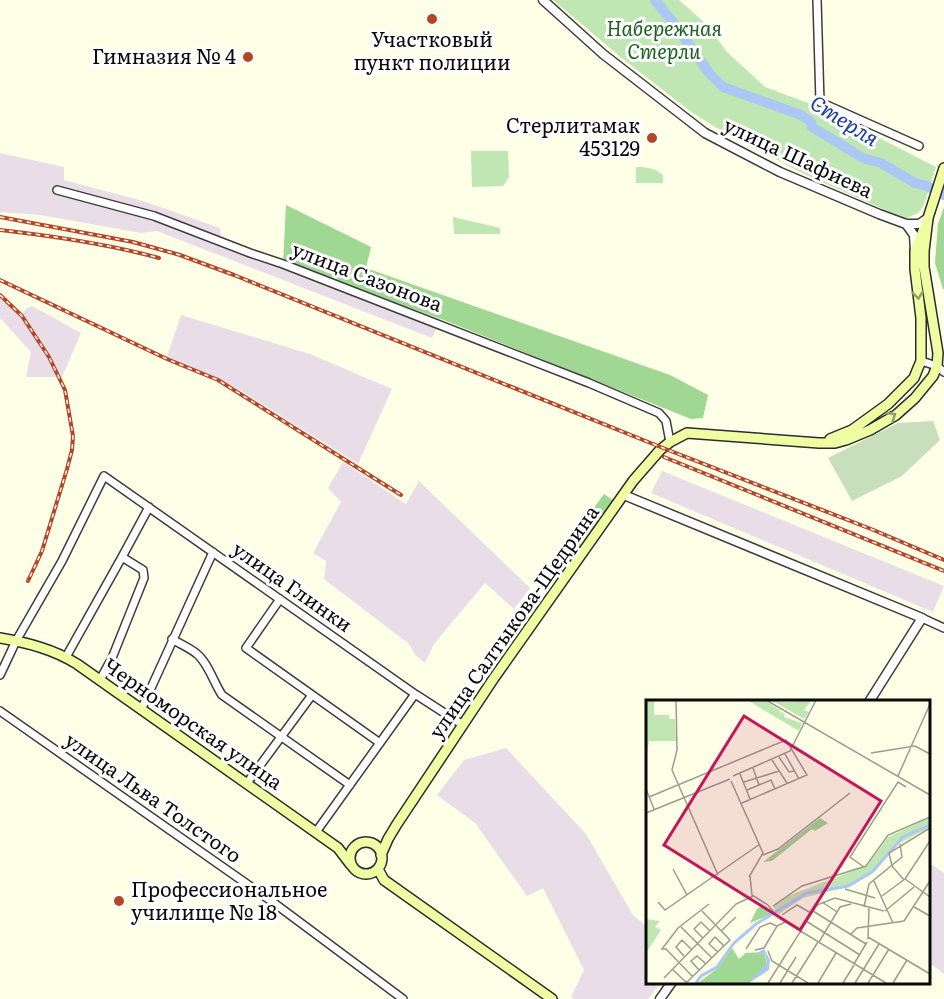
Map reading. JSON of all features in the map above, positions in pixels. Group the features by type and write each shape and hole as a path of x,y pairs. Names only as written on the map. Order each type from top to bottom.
{"main road":[{"path":"670,441 687,433 750,439 835,442 870,430 896,415 915,398 940,369 915,251 944,168"},
{"path":"819,443 852,430 888,404 914,378 921,361 919,268 924,251 928,218"},
{"name":"улица Салтыкова-Щедрина","path":"381,855 388,839 462,725 633,481 670,441"},
{"name":"Черноморская улица","path":"0,638 46,648 66,657 339,848 351,865"},
{"path":"373,844 388,839"},
{"path":"339,848 364,842 377,847 381,855 381,865 374,872 363,874"},
{"path":"355,846 350,855 351,865 358,872 384,880 552,999"},
{"path":"378,869 384,880"}],"street":[{"name":"улица Шафиева","path":"543,0 603,54 705,133 780,172 906,224"},
{"path":"817,0 820,102 919,146"},
{"name":"улица Сазонова","path":"57,190 154,216 589,382 659,413 668,426 670,441"},
{"path":"906,224 919,224 928,218"},
{"path":"906,224 914,236 915,251"},
{"path":"921,361 940,369"},
{"name":"улица Глинки","path":"16,641 62,561 104,476 462,725"},
{"path":"624,495 944,628"},
{"path":"66,657 149,507"},
{"path":"141,710 213,552"},
{"path":"100,680 112,658 144,578 143,570 122,557"},
{"path":"280,599 246,648 380,743"},
{"path":"870,700 922,618"},
{"path":"172,639 203,660 222,695 350,785"},
{"path":"0,675 16,641"},
{"path":"316,832 415,694"},
{"path":"247,783 312,695"},
{"name":"улица Льва Толстого","path":"0,711 274,903 403,999"},
{"path":"660,999 671,984"}],"shaded area":[{"path":"0,153 64,167 64,180 143,201 220,228 221,238 441,319 432,338 157,231 141,233 40,215 0,212"},
{"path":"0,296 20,316 32,306 81,333 62,377 26,377 31,352 0,318"},
{"path":"181,315 310,354 392,389 358,464 233,386 167,357"},
{"path":"343,462 406,504 419,481 530,588 514,609 485,583 434,644 425,663 415,655 409,644 324,579 326,561 313,553 341,502 328,488"},
{"path":"662,471 944,586 933,612 651,493"},
{"path":"506,748 586,834 633,915 646,926 646,984 659,984 648,999 574,999 571,997 584,970 543,888 527,896 475,823 437,795 464,760"},
{"path":"929,863 944,873 944,974 929,963"}],"green space":[{"name":"Набережная Стерли","path":"553,0 679,0 705,23 727,52 765,87 819,107 936,167 924,205 918,213 905,219 802,173 715,127 690,111 623,59"},
{"path":"471,151 508,151 509,177 503,186 472,187"},
{"path":"636,167 650,168 660,173 663,175 663,183 636,183"},
{"path":"286,205 371,247 366,268 670,375 708,395 703,418 691,419 441,319 283,264"},
{"path":"944,207 943,289 935,263 938,224"},
{"path":"453,217 500,228 500,234 454,234"},
{"path":"933,421 940,440 902,476 852,501 828,458 898,423"},
{"path":"604,494 614,501 549,591 540,582"}],"waterway":[{"name":"Стерля","path":"655,0 710,74 723,87 801,115 811,122 812,127 863,158 881,163 915,183 927,186 944,195"}],"railway":[{"path":"0,217 133,242 180,255 944,560"},
{"path":"0,230 80,241 159,258"},
{"path":"0,280 167,359 218,380 401,495"},
{"path":"0,295 22,316 49,357 65,390 73,436 67,469 42,551 28,581"},
{"path":"664,457 944,571"}],"place":[{"name":"Участковый пункт полиции","path":"432,19"},
{"name":"Гимназия № 4","path":"248,57"},
{"name":"Стерлитамак 453129","path":"652,138"},
{"name":"Профессиональное училище № 18","path":"119,901"}]}
